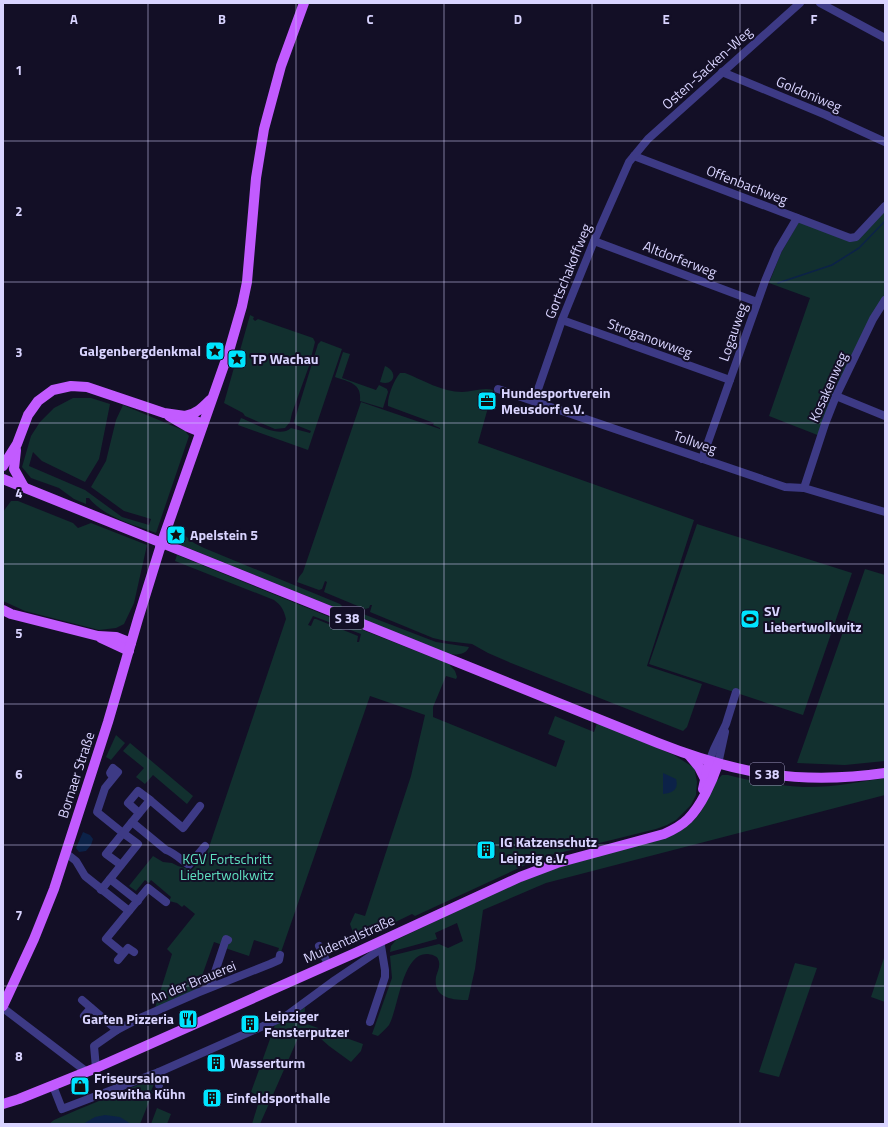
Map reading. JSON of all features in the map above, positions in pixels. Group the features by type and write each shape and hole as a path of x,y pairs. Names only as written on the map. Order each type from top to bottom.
{"main road":[{"name":"Bornaer Straße","path":"3,1007 36,934 54,889 108,722 162,543 229,351 242,306 247,282 256,178 264,129 281,66 304,3"},
{"path":"24,487 14,469 17,444 28,415 38,401 53,390 71,386 87,387 164,413 185,416 192,415 200,410 212,397"},
{"path":"164,413 188,427 202,428"},
{"path":"185,416 202,428"},
{"path":"3,466 17,444"},
{"name":"S 38","path":"3,479 689,755 714,763 756,773 801,778 838,778 885,773"},
{"path":"3,490 14,483"},
{"path":"3,610 11,614 98,636 130,647"},
{"path":"116,637 128,630 138,619"},
{"path":"98,636 116,637 130,647"},
{"path":"689,755 700,769 705,779"},
{"name":"Muldentalstraße","path":"702,799 705,779 714,763"},
{"name":"Muldentalstraße","path":"3,1104 13,1102 91,1070 328,964 380,945 495,888 538,870 664,834 675,829 688,819 702,799 714,763"}],"street":[{"name":"Osten-Sacken-Weg","path":"634,156 648,139 800,3"},
{"path":"820,3 885,38"},
{"name":"Goldoniweg","path":"722,72 826,115 885,142"},
{"name":"Offenbachweg","path":"634,156 850,238 856,237 884,208"},
{"name":"Gortschakoffweg","path":"534,401 562,320 594,241 629,162 634,156"},
{"name":"Logauweg","path":"702,459 757,302 778,250 796,218"},
{"name":"Altdorferweg","path":"594,241 757,302"},
{"name":"Kosakenweg","path":"804,488 836,396 882,310 885,300"},
{"name":"Stroganowweg","path":"562,320 730,380"},
{"name":"Tollweg","path":"498,389 784,486 804,488 885,512"},
{"path":"836,396 885,416"},
{"name":"Muldentalstraße","path":"714,763 714,749 726,724 736,692"},
{"path":"102,890 138,844 97,812 105,788 113,777"},
{"path":"140,813 128,803 138,791 183,828 201,806"},
{"path":"121,866 106,854 150,800"},
{"path":"132,822 166,850 176,857 179,857 189,865 205,846"},
{"path":"66,853 76,861 85,876 129,911"},
{"path":"110,878 138,901"},
{"path":"134,952 128,948 121,957 106,939 148,888 166,902"},
{"path":"210,987 226,939 228,940"},
{"path":"53,1086 62,1109 159,1072 286,1016 380,945 385,977 370,1022"},
{"path":"319,946 328,964"},
{"name":"An der Brauerei","path":"91,1070 94,1046 117,1030 210,987 259,969 279,957"},
{"path":"82,1000 117,1030"},
{"path":"3,1007 91,1070"},
{"path":"84,1016 91,1008"},
{"path":"159,1072 159,1085"}],"green space":[{"path":"885,212 885,297 820,436 769,416 810,298 769,283 781,253 799,222 849,241"},
{"path":"250,315 254,317 253,319 255,321 258,319 313,338 315,342 309,366 290,422 285,428 275,429 245,416 243,413 224,403 235,364 239,365 243,356 239,354"},
{"path":"321,341 342,349 308,450 238,425 241,418 273,431 286,431 291,428 310,433 311,431 296,425 294,422 318,344"},
{"path":"343,352 350,354 342,378 376,390 379,385 387,389 388,392 383,408 360,401 359,390 354,384 335,377"},
{"path":"385,366 392,372 393,378 391,381 385,383 380,382"},
{"path":"400,373 405,373 447,390 466,392 485,389 493,390 478,443 694,520 647,666 702,684 687,727 683,731 511,663 472,644 433,638 370,612 372,605 365,609 324,592 327,582 325,581 322,589 319,590 297,582 303,572 361,402 440,429 433,425 434,423 388,406 391,389"},
{"path":"73,398 91,398 110,404 99,459 85,482 42,461 33,452 29,466 85,490 122,517 149,525 151,519 124,511 91,487 106,461 116,420 123,405 185,431 189,436 156,533 120,520 103,511 89,498 86,498 86,504 74,499 59,488 31,478 22,467 31,436 40,422 54,408"},
{"path":"11,501 18,501 73,523 78,528 91,523 147,545 134,603 124,624 116,628 99,630 25,611 3,601 3,512"},
{"name":"SV Liebertwolkwitz","path":"697,524 852,573 803,715 649,664"},
{"path":"176,528 194,543 204,548 340,604 342,606 341,610 171,541"},
{"name":"KGV Fortschritt Liebertwolkwitz","path":"177,555 337,620 334,624 313,616 308,625 311,626 314,619 316,619 358,636 357,642 359,642 361,634 338,625 340,621 449,664 455,671 457,677 456,679 446,676 433,707 433,717 556,767 565,741 548,734 555,716 594,732 597,723 674,755 696,769 696,795 691,805 676,820 667,825 551,855 532,862 415,916 412,914 356,941 350,924 355,913 365,916 411,776 425,715 370,696 280,955 277,954 279,948 254,940 249,956 225,948 225,946 214,942 197,990 155,1008 172,954 167,949 195,914 184,905 182,907 177,903 169,901 171,897 151,880 149,883 145,880 136,891 129,886 153,856 163,862 172,863 191,871 203,858 205,859 286,619 282,608 274,600 175,561"},
{"path":"865,569 885,575 885,761 845,765 797,763"},
{"path":"345,607 436,642 469,647 468,650 463,653 448,654 343,611"},
{"path":"116,735 125,743 111,760 106,757"},
{"path":"130,743 193,796 187,804 153,775 145,784 136,777 144,768 123,751"},
{"path":"722,775 803,787 834,786 885,778 885,795 546,883 483,910 475,969 468,1000 450,998 441,994 437,989 436,984 439,966 438,958 434,955 428,954 419,956 412,962 402,982 389,1025 378,1036 372,1034 392,978 390,956 439,944 448,948 463,941 457,923 435,933 437,939 390,952 391,946 396,940 510,886 553,869 671,836 687,826 697,817 712,788"},
{"path":"885,955 885,1002 871,997"},
{"path":"795,963 817,968 779,1077 759,1072"},
{"path":"305,1007 304,1023 363,1044 361,1051 351,1062 329,1046 311,1030 306,1028 302,1029 260,1124 252,1124 259,1101 258,1096 251,1092 275,1025 291,1018"},
{"path":"157,1077 151,1091 153,1092 140,1124 49,1124 54,1120"},
{"path":"157,1108 171,1114 167,1124 151,1124"}],"water":[{"path":"663,773 676,779 677,783 674,790 663,794"},
{"path":"83,832 90,835 93,839 91,845 86,851 79,852 76,848"},
{"path":"105,1115 120,1117 131,1124 83,1124 95,1117"}],"waterway":[{"path":"778,283 832,265 859,248 885,221"}],"place":[{"name":"Galgenbergdenkmal","path":"215,351"},
{"name":"TP Wachau","path":"237,359"},
{"name":"Hundesportverein Meusdorf e.V.","path":"487,401"},
{"name":"Apelstein 5","path":"176,535"},
{"name":"SV Liebertwolkwitz","path":"750,619"},
{"name":"IG Katzenschutz Leipzig e.V.","path":"486,850"},
{"name":"Garten Pizzeria","path":"188,1019"},
{"name":"Leipziger Fensterputzer","path":"250,1024"},
{"name":"Wasserturm","path":"216,1063"},
{"name":"Friseursalon Roswitha Kühn","path":"80,1086"},
{"name":"Einfeldsporthalle","path":"212,1098"}]}
